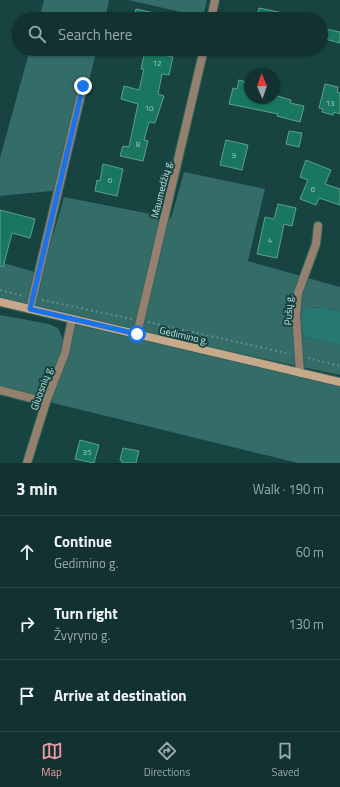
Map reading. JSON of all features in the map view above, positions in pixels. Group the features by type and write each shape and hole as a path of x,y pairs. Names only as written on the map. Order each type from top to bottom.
{"main road":[{"name":"Gedimino g.","path":"0,302 340,382"}],"street":[{"path":"212,12 215,0"},
{"name":"Maumedžių g.","path":"137,334 202,56"},
{"path":"30,309 83,86"},
{"name":"Pušų g.","path":"300,373 296,315 298,293 316,244 318,226"},
{"name":"Gluosnių g.","path":"27,463 46,402 65,353 72,319"},
{"path":"0,390 46,402"}],"path":[{"path":"0,290 140,320 340,366"}],"green space":[{"path":"44,0 109,0 106,12 41,12"},
{"path":"128,0 207,0 204,12 181,12"},
{"path":"28,56 95,56 62,190 0,196 0,158"},
{"path":"184,172 265,189 248,261 340,287 340,311 319,307 305,310 301,313 301,327 304,337 340,345 340,375 30,309 0,300 0,262 42,274 64,197 171,218"},
{"path":"0,315 49,324 58,328 63,339 65,352 72,319 340,382 340,463 298,463 0,390"}],"shaded area":[{"path":"323,307 340,311 340,345 304,337 301,327 301,313 307,308"}],"building":[{"path":"259,8 278,12 258,12"},
{"path":"136,9 150,12 135,12"},
{"path":"328,29 340,32 340,43 328,40"},
{"path":"144,56 173,57 169,75 162,74 158,94 164,96 155,123 149,122 144,140 148,141 143,161 120,156 123,146 129,147 138,104 121,99 124,86 139,90 144,69 141,69"},
{"path":"239,80 244,81 244,104 280,104 280,97 291,100 290,103 304,106 300,122 277,116 278,114 229,104 233,88 237,89"},
{"path":"325,84 338,87 337,92 340,93 340,114 334,112 333,115 322,112 323,109 319,108"},
{"path":"289,131 302,133 299,147 286,144"},
{"path":"226,140 248,145 242,170 220,165"},
{"path":"306,160 331,170 325,184 340,189 340,205 319,198 316,205 300,199 308,180 300,177"},
{"path":"103,164 123,169 117,196 95,191 97,180 100,181"},
{"path":"278,204 296,208 292,226 284,224 277,258 257,254 265,217 274,219"},
{"path":"0,210 35,219 30,238 12,233 3,267 0,266"},
{"path":"80,440 99,445 94,463 75,459"},
{"path":"123,448 139,451 136,463 122,463 120,460"}],"route":[{"path":"83,86 30,309 137,334"}]}
